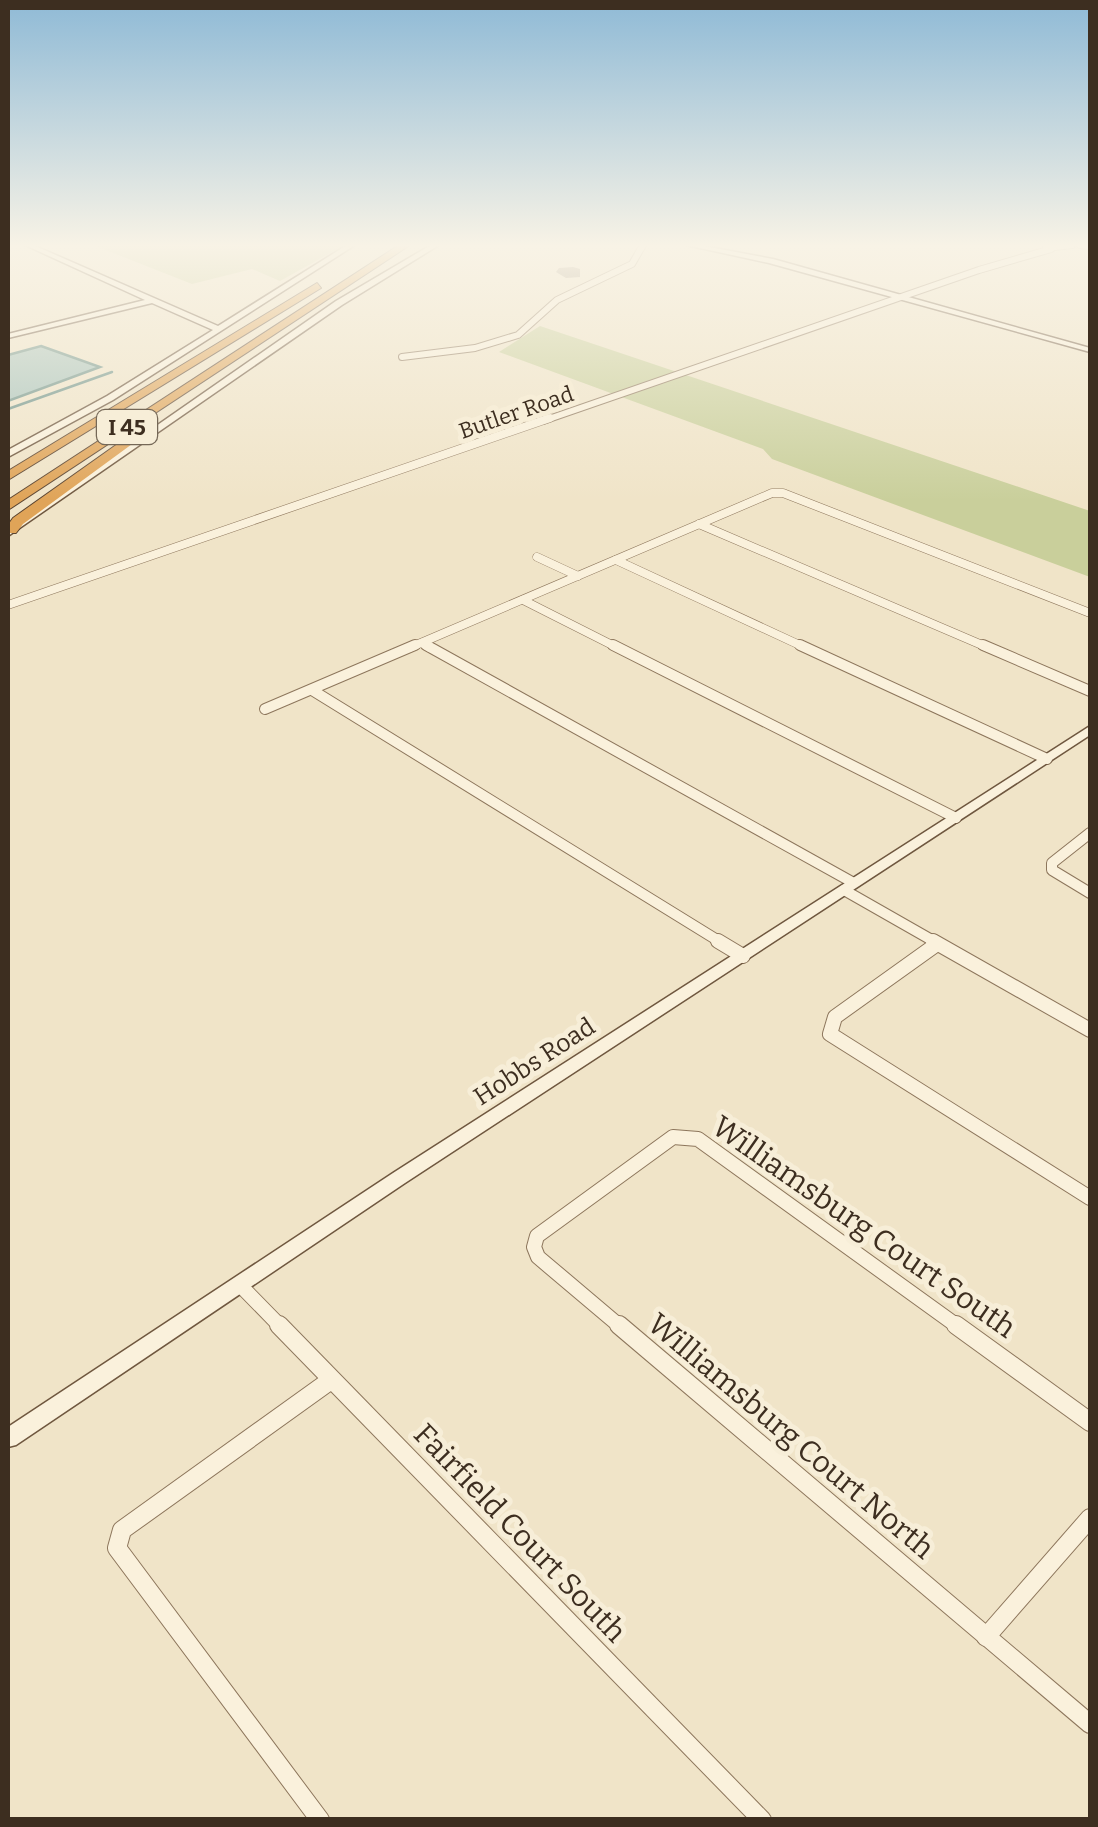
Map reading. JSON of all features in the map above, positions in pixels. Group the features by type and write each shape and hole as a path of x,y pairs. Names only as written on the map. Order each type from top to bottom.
{"highway":[{"path":"110,398 230,330"},
{"name":"I 45","path":"8,476 258,330"},
{"name":"I 45","path":"8,506 263,330"},
{"path":"10,532 18,521 285,330"}],"main road":[{"path":"8,454 110,398 220,330"},
{"path":"10,532 300,330"},
{"path":"1028,330 1090,347"},
{"name":"Hobbs Road","path":"8,1438 1090,730"}],"street":[{"path":"402,358 475,348 523,330"},
{"name":"Butler Road","path":"8,605 803,330"},
{"path":"265,710 779,492 1090,613"},
{"path":"699,524 1090,691"},
{"path":"537,557 578,576"},
{"path":"616,560 1046,759"},
{"path":"523,600 956,818"},
{"path":"422,643 848,886 937,944 1090,1030"},
{"path":"312,690 744,956"},
{"path":"1090,834 1052,862 1052,870 1090,894"},
{"path":"937,944 835,1017 830,1034 1090,1198"},
{"name":"Williamsburg Court South","path":"604,1186 673,1137 698,1139 1090,1422"},
{"name":"Williamsburg Court North","path":"604,1186 537,1236 534,1248 538,1257 1090,1724"},
{"name":"Fairfield Court South","path":"240,1285 762,1820"},
{"path":"320,1820 118,1548 122,1530 332,1380"},
{"path":"986,1637 1090,1518"}],"green space":[{"path":"533,330 553,330 1090,511 1090,577 772,459 763,449 499,352"}],"water":[{"path":"41,346 100,367 8,401 8,355"}],"waterway":[{"path":"8,409 112,372"}]}
